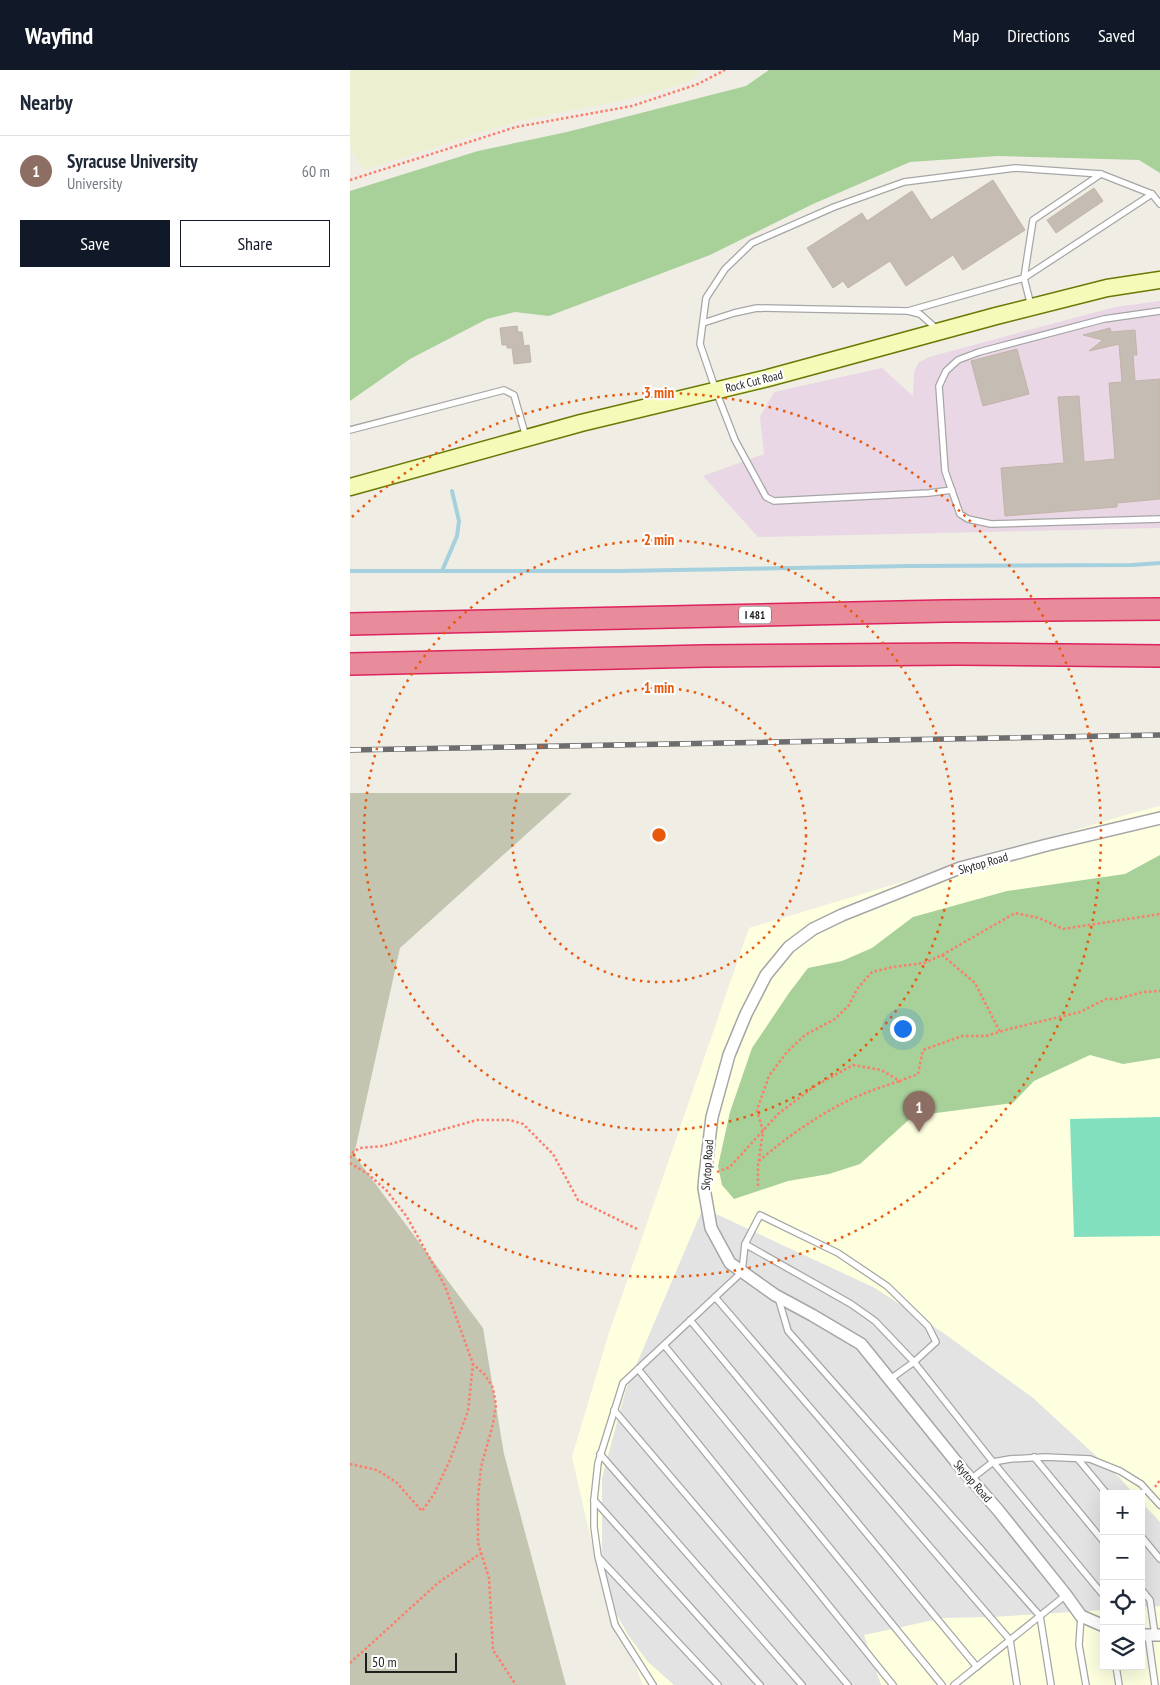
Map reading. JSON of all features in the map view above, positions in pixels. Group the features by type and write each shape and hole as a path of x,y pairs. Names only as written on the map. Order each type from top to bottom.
{"highway":[{"path":"945,611 1160,596"},
{"name":"I 481","path":"350,624 945,611 1160,609"},
{"path":"350,664 715,656 957,654 1160,656"}],"street":[{"name":"Rock Cut Road","path":"350,487 581,423 768,378 1031,307 1107,288 1160,280"},
{"name":"Skytop Road","path":"1081,1616 1066,1595 861,1344 812,1314 778,1297 730,1263 711,1228 704,1188 704,1176 712,1117 739,1030 766,975 789,947 813,930 842,914 960,868 1160,818"},
{"path":"1081,1616 1102,1625"}],"lane":[{"path":"952,490 929,493 774,501 766,497 735,440 700,344 706,298 725,269 752,243 834,206 904,182 1016,168 1102,174 1152,194 1160,204"},
{"path":"1031,307 1024,278 1033,220 1102,174"},
{"path":"908,311 1024,278 1152,194"},
{"path":"703,323 757,308 908,311 920,314 939,331"},
{"path":"1160,311 1104,319 978,352 958,360 946,371 940,386 945,471 960,514 968,519 991,524 1160,519"},
{"path":"350,430 504,390 514,396 526,439"},
{"path":"653,1685 615,1625 598,1556 594,1527 594,1500 600,1454 623,1383 742,1272 745,1244 760,1215 838,1253 887,1286 928,1326 936,1342 914,1362 889,1380"},
{"path":"745,1244 875,1320 914,1362 993,1462 1100,1591"},
{"path":"715,1297 1010,1640 1017,1685"},
{"path":"778,1297 788,1331 1040,1616 1051,1685"},
{"path":"690,1320 977,1667"},
{"path":"664,1345 942,1685"},
{"path":"638,1369 893,1685"},
{"path":"614,1410 848,1685"},
{"path":"600,1454 802,1685"},
{"path":"1034,1457 1100,1537"},
{"path":"971,1479 993,1462 1010,1459 1034,1457 1090,1459 1120,1471 1141,1484 1160,1506"},
{"path":"1078,1459 1104,1490"},
{"path":"594,1500 760,1685"},
{"path":"1145,1541 1160,1559"},
{"path":"598,1556 718,1685"},
{"path":"1145,1594 1150,1600 1154,1685"},
{"path":"954,1685 1066,1595"},
{"path":"1081,1616 1078,1646 1086,1685"},
{"path":"1117,1670 1119,1685"}],"path":[{"path":"350,180 516,127 632,106 698,84 725,70"},
{"path":"758,1186 758,1162 763,1130 757,1110 769,1076 787,1052 805,1035 835,1019 849,1005 857,989 872,972 924,962 942,955 1015,913 1039,918 1062,929 1160,914"},
{"path":"942,955 975,983 1000,1032"},
{"path":"758,1162 777,1145 861,1094 918,1074 924,1050 962,1036 986,1036 1080,1012 1106,999 1117,999 1143,992 1160,991"},
{"path":"704,1176 730,1167 778,1114 815,1086 853,1065 881,1070 900,1081"},
{"path":"350,1158 353,1152 360,1148 383,1146 477,1120 510,1120 523,1124 553,1154 578,1200 637,1229"},
{"path":"350,1163 368,1174 387,1190 406,1217 445,1286 473,1364 468,1411 450,1460 434,1494 422,1511 396,1482 377,1470 350,1464"},
{"path":"473,1364 485,1375 493,1388 496,1405 493,1424 481,1467 478,1498 478,1542 489,1578 493,1650 516,1685"},
{"path":"350,1663 438,1583 481,1553"}],"shaded area":[{"path":"350,70 697,70 697,77 682,84 625,100 518,121 364,170 350,148"},
{"path":"1160,301 1160,528 758,537 703,476 764,454 760,417 774,392 882,368 913,396 914,372 919,362 929,357 1115,307"},
{"path":"350,793 572,793 400,948 354,1155 483,1328 504,1454 566,1685 350,1685"},
{"path":"1160,806 1160,1685 643,1685 596,1561 572,1457 608,1336 749,928"},
{"path":"703,1208 875,1288 942,1332 1032,1397 1119,1477 1130,1490 1100,1490 1100,1610 943,1618 864,1635 881,1685 674,1685 648,1662 628,1635 607,1597 602,1551 602,1478 626,1389"},
{"path":"1145,1506 1160,1522 1160,1606 1145,1607"}],"green space":[{"path":"769,70 1160,70 1160,173 1139,160 998,156 910,162 813,204 710,255 549,316 515,312 487,319 410,359 350,401 350,191 478,151 567,132 746,86"},
{"path":"1160,855 1160,1058 1123,1064 1090,1055 1034,1081 1013,1103 913,1116 860,1164 829,1174 788,1181 734,1199 722,1185 718,1166 730,1112 752,1048 808,968 842,961 872,948 913,917 1007,891 1125,874"},
{"path":"1160,1117 1160,1236 1074,1237 1070,1119"}],"building":[{"path":"993,180 1025,230 963,270 953,255 906,286 890,261 848,288 843,281 833,288 807,248 862,213 867,221 912,191 931,220"},
{"path":"1094,188 1103,201 1056,233 1047,220"},
{"path":"517,326 518,332 522,332 524,346 529,345 531,362 514,364 512,348 502,345 500,328"},
{"path":"1110,328 1111,332 1135,330 1137,355 1133,355 1135,381 1160,379 1160,499 1117,503 1117,507 1005,516 1001,468 1064,463 1058,397 1079,396 1084,462 1115,459 1109,383 1122,382 1119,344 1089,351 1103,340 1083,335"},
{"path":"1017,349 1029,394 983,406 971,361"}],"waterway":[{"path":"442,571 457,536 459,521 452,491"},
{"path":"350,571 620,571 911,566 1132,565 1160,563"}],"railway":[{"path":"350,750 1160,735"}],"place":[{"name":"Syracuse University","path":"919,1132"}]}
